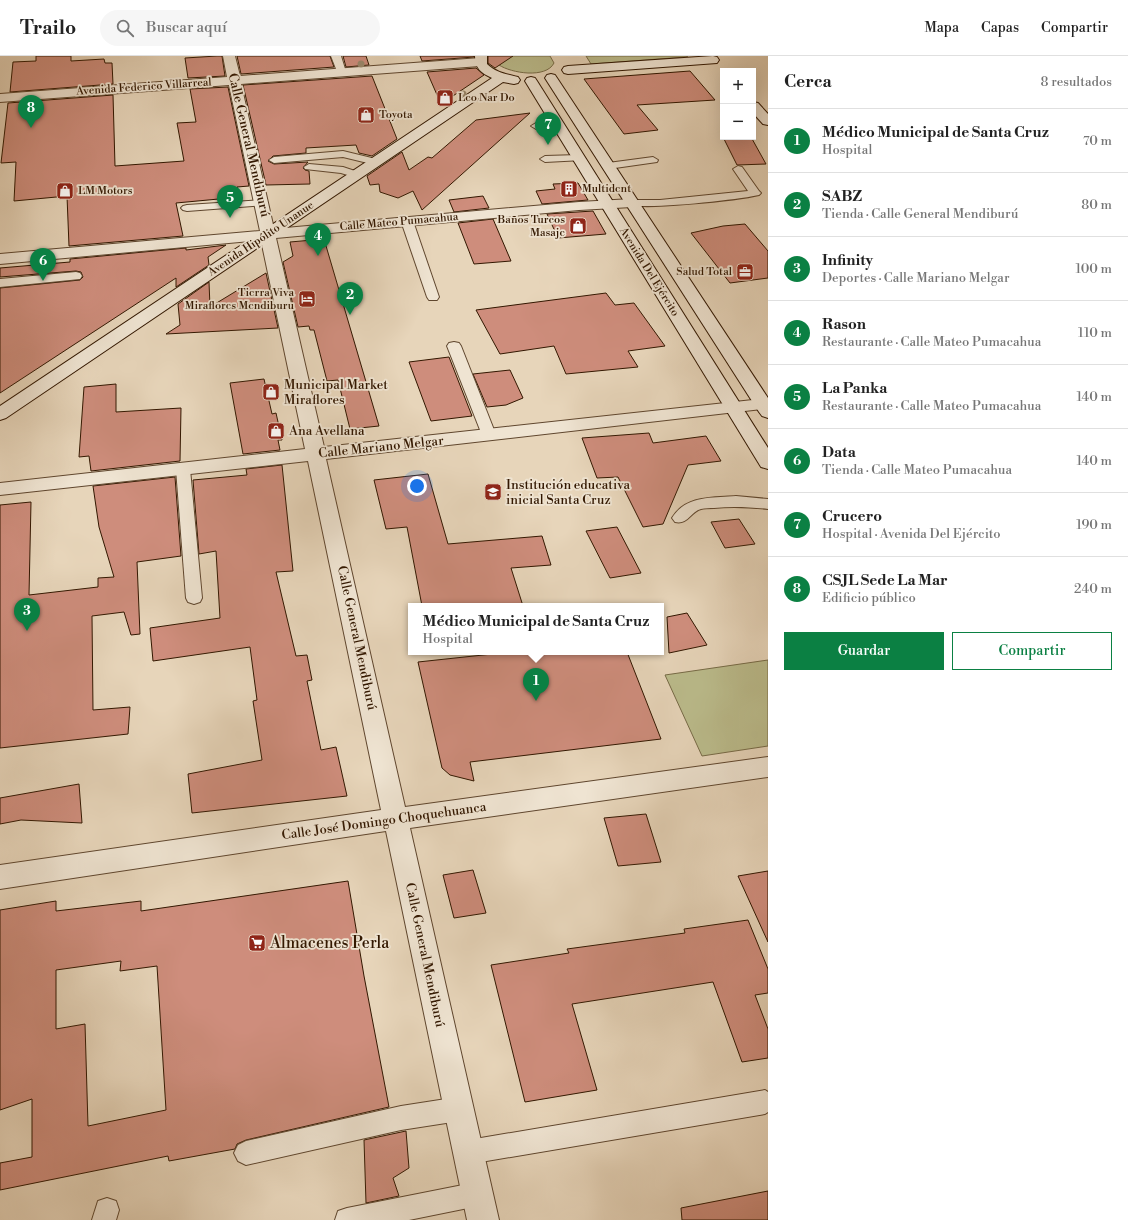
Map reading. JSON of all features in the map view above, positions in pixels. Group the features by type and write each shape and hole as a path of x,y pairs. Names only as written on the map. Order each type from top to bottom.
{"street":[{"name":"Calle General Mendiburú","path":"229,56 483,1220"},
{"path":"682,62 698,56"},
{"path":"480,59 482,67 488,72 502,77 531,81 562,75 569,64 682,62 713,58 720,70"},
{"name":"Avenida Federico Villarreal","path":"0,98 341,72 480,59"},
{"name":"Avenida Hipólito Unanue","path":"0,414 502,77"},
{"name":"Avenida Del Ejército","path":"551,78 765,408"},
{"name":"Avenida Del Ejército","path":"531,81 768,463"},
{"path":"756,109 768,121"},
{"name":"Calle Mateo Pumacahua","path":"0,259 607,204 632,203"},
{"name":"Calle Mariano Melgar","path":"0,489 732,407 765,408"},
{"name":"Calle José Domingo Choquehuanca","path":"0,877 396,819 768,767"}],"lane":[{"path":"336,56 341,72"},
{"path":"536,126 558,125"},
{"path":"274,160 343,154 376,162"},
{"path":"545,159 579,158"},
{"path":"608,166 653,160"},
{"path":"309,167 343,170 357,175"},
{"path":"632,203 675,201 751,194 755,192 738,169"},
{"path":"187,208 262,202"},
{"path":"407,222 433,297"},
{"path":"0,283 76,276"},
{"path":"454,346 489,435"},
{"path":"183,469 194,598"},
{"path":"680,518 689,509 698,504 736,501 768,504"},
{"path":"469,1152 765,1102"},
{"path":"246,1153 401,1118 459,1109"},
{"path":"347,1220 478,1194"}],"green space":[{"path":"499,56 550,56 554,63 550,68 544,71 536,73 520,72 504,68 499,65"},
{"path":"586,56 688,56 591,64"},
{"path":"768,660 768,746 702,756 665,675"}],"building":[{"path":"36,56 71,56 71,61 104,59 105,63 112,63 113,84 10,92 13,62 36,61"},
{"path":"222,56 225,76 188,78 185,58"},
{"path":"237,56 330,56 334,67 241,74"},
{"path":"343,56 366,56 369,65 346,67"},
{"path":"420,56 474,56 474,57 422,61"},
{"path":"488,56 513,56 495,68 488,63"},
{"path":"476,68 484,75 441,104 427,72"},
{"path":"690,71 715,100 637,105 658,130 624,134 584,79"},
{"path":"372,76 397,139 372,156 359,153 356,145 306,148 306,153 273,156 268,161 274,164 308,162 303,168 309,171 310,184 266,185 243,85"},
{"path":"228,87 249,186 237,187 240,197 176,203 183,236 69,246 67,196 14,201 16,162 1,163 8,103 113,95 115,166 184,161 177,123 196,122 190,89"},
{"path":"530,113 422,210 413,191 398,198 380,192 379,184 370,185 367,176 402,152 409,170 428,157 432,158 476,120"},
{"path":"724,140 753,140 766,164 737,165"},
{"path":"578,183 588,200 542,204 536,191 555,189 553,184"},
{"path":"483,196 489,208 454,212 449,200"},
{"name":"Baños Turcos Masaje","path":"593,211 606,234 558,238 547,214"},
{"path":"493,219 511,261 474,264 458,223"},
{"path":"745,224 768,251 768,278 730,283 691,233 723,226"},
{"path":"324,239 379,426 350,429 338,380 327,381 314,330 310,330 309,326 298,327 283,262 293,256 290,242"},
{"path":"226,245 208,257 209,265 176,287 176,278 0,393 0,288 80,280 83,277 81,272 76,271 0,277 0,268 70,262 70,259 186,248 186,250"},
{"path":"266,273 278,328 166,334 180,325 178,304 209,282 210,307"},
{"path":"606,293 615,305 634,303 665,346 628,351 638,367 566,374 554,346 500,354 476,310"},
{"path":"449,357 472,416 431,421 409,362"},
{"path":"510,370 523,398 506,405 487,407 473,374"},
{"path":"264,379 272,414 276,413 282,440 278,440 280,450 243,454 230,383"},
{"path":"116,384 116,412 181,408 180,461 91,471 89,456 79,457 84,387"},
{"path":"649,433 653,443 706,436 721,461 688,465 663,524 643,527 618,477 597,478 582,438"},
{"path":"282,465 293,571 276,572 296,656 307,655 312,680 307,681 321,750 336,747 347,796 192,813 188,774 262,760 253,701 257,700 250,647 153,661 150,628 220,618 216,551 199,554 193,480 247,475 246,469"},
{"path":"428,474 448,544 542,536 551,565 511,568 522,603 421,603 407,527 386,529 374,480"},
{"path":"175,477 181,556 137,562 140,634 131,635 124,612 92,616 93,710 130,707 128,734 0,748 0,505 31,502 29,595 98,587 98,578 114,577 99,527 93,486"},
{"path":"739,519 755,544 725,548 711,522"},
{"path":"617,527 641,573 610,578 586,531"},
{"path":"687,613 707,645 669,653 667,617"},
{"path":"483,655 628,655 661,739 470,762 474,781 450,775 442,768 418,662"},
{"path":"79,784 82,823 21,820 0,824 0,798"},
{"path":"646,814 661,862 618,866 604,818"},
{"path":"473,870 486,913 454,918 443,875"},
{"path":"768,871 768,942 738,876"},
{"path":"348,881 364,976 389,1107 246,1140 237,1144 235,1149 169,1161 168,1156 0,1190 0,1163 32,1157 32,1099 0,1110 0,910 56,901 56,911 141,901 141,911","holes":["121,961 120,971 157,966 166,1110 88,1126 85,1024 56,1029 56,970"]},
{"path":"748,920 768,969 768,993 755,995 768,1029 768,1058 742,1062 713,982 572,1004 597,1090 525,1102 491,965 569,953 567,949 685,933 684,929"},
{"path":"406,1131 409,1168 393,1178 399,1196 366,1203 364,1140"},
{"path":"768,1191 768,1220 682,1220 681,1208"}],"place":[{"name":"Leo Nar Do","path":"445,98"},
{"name":"Toyota","path":"366,115"},
{"name":"CSJL Sede La Mar","path":"31,128"},
{"name":"Crucero","path":"548,145"},
{"name":"Multident","path":"569,189"},
{"name":"LM Motors","path":"65,191"},
{"name":"La Panka","path":"230,218"},
{"name":"Baños Turcos Masaje","path":"578,226"},
{"name":"Rason","path":"318,256"},
{"name":"Salud Total","path":"745,272"},
{"name":"Data","path":"43,281"},
{"name":"Tierra Viva Miraflores Mendiburu","path":"307,299"},
{"name":"SABZ","path":"350,315"},
{"name":"Municipal Market Miraflores","path":"271,392"},
{"name":"Ana Avellana","path":"276,431"},
{"name":"Institución educativa inicial Santa Cruz","path":"493,492"},
{"name":"Infinity","path":"27,631"},
{"name":"Médico Municipal de Santa Cruz","path":"536,701"},
{"name":"Almacenes Perla","path":"257,943"}]}
